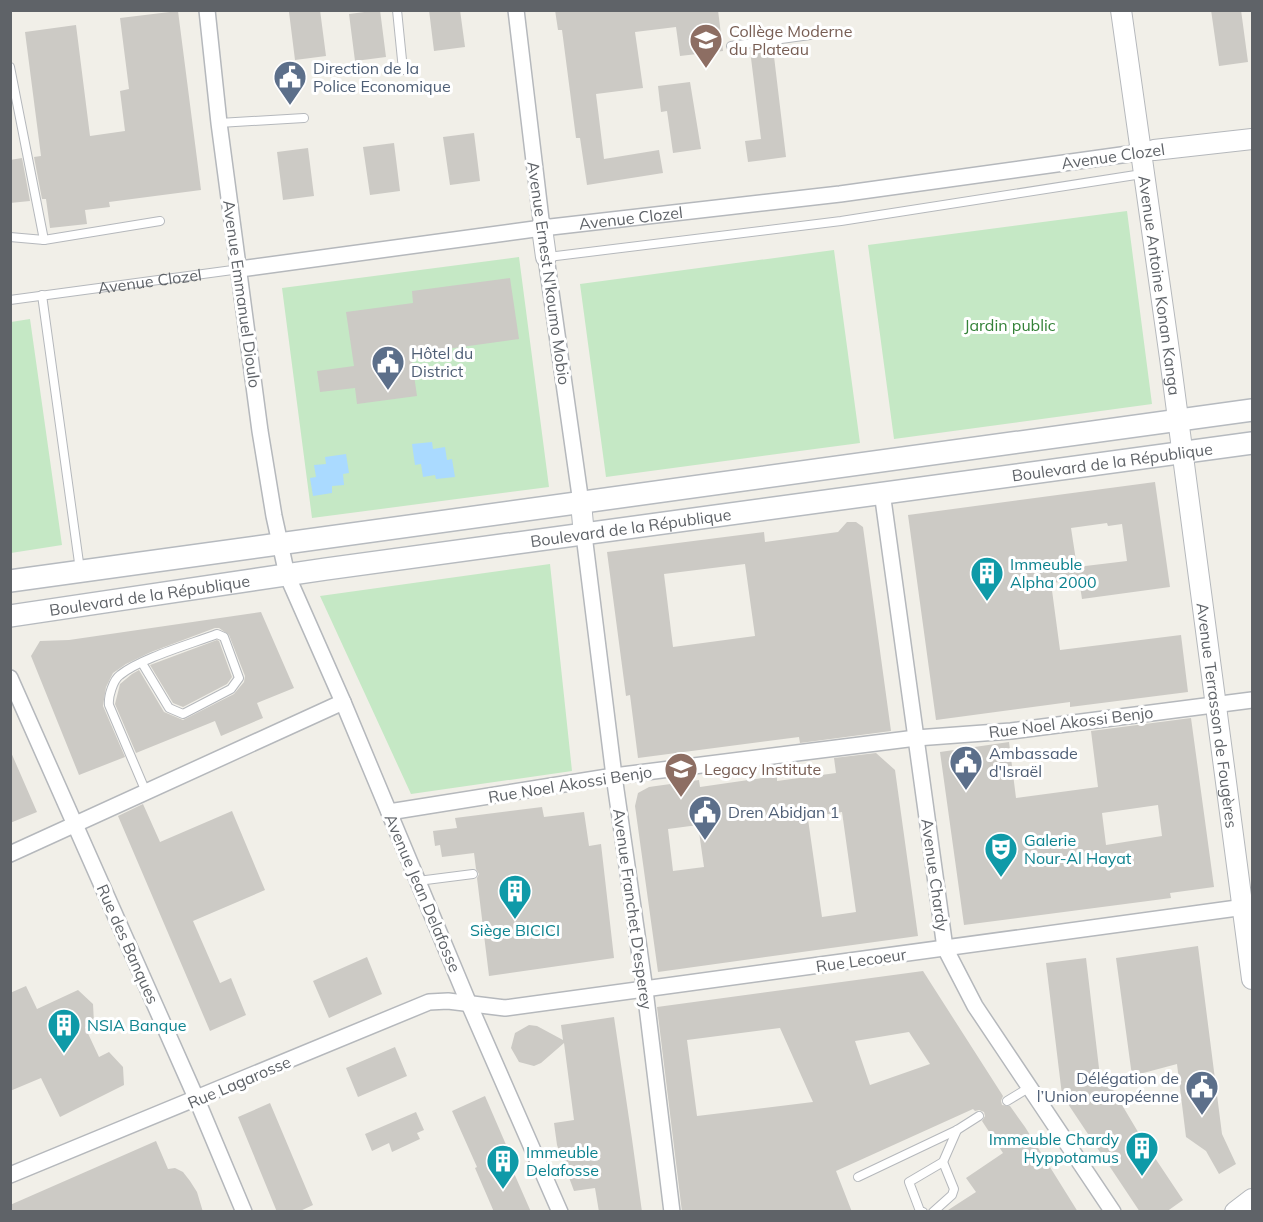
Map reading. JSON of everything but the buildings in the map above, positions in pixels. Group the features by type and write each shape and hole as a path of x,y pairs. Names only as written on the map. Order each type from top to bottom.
{"main road":[{"name":"Boulevard de la République","path":"10,581 1252,410"},
{"name":"Boulevard de la République","path":"10,616 286,575 1252,443"}],"street":[{"name":"Avenue Emmanuel Dioulo","path":"207,10 219,123 260,431 286,575"},
{"name":"Avenue Ernest N'koumo Mobio","path":"516,10 542,228 584,535"},
{"name":"Avenue Antoine Konan Kanga","path":"1121,10 1147,151 1143,173 1182,453"},
{"name":"Avenue Clozel","path":"240,269 542,228 840,194 1147,151 1252,139"},
{"name":"Avenue Terrasson de Fougères","path":"1182,453 1247,907 1252,979"},
{"name":"Avenue Chardy","path":"882,492 945,948 975,1006 1113,1212"},
{"name":"Avenue Franchet D'esperey","path":"584,535 614,776 645,990 672,1212"},
{"name":"Avenue Jean Delafosse","path":"286,575 343,702 469,1004 560,1212"},
{"name":"Rue des Banques","path":"10,678 197,1100 244,1212"},
{"name":"Rue Noel Akossi Benjo","path":"389,812 614,776 916,738 1011,731 1252,700"},
{"path":"10,854 343,702"},
{"name":"Rue Lecoeur","path":"469,1004 506,1008 1247,907"},
{"name":"Rue Lagarosse","path":"10,1175 197,1100 429,1002 448,1001 469,1004"}],"lane":[{"path":"397,10 403,70"},
{"path":"731,46 817,34"},
{"path":"10,67 45,240"},
{"path":"219,123 304,118"},
{"path":"546,257 841,221 1143,173"},
{"path":"10,237 45,240 160,221"},
{"name":"Avenue Clozel","path":"10,300 240,269"},
{"path":"42,295 80,571"},
{"path":"142,663 169,708 183,714 231,689 239,678 224,637 217,634 142,663 118,676 108,698 109,705 128,753 147,792"},
{"path":"418,882 473,874"},
{"path":"1007,1101 1030,1087"},
{"path":"858,1177 957,1130 979,1116"},
{"path":"923,1212 920,1211 909,1182 943,1162 957,1130"},
{"path":"933,1212 952,1196 954,1189 943,1162"}],"green space":[{"name":"Jardin public","path":"1127,211 1152,404 894,439 868,245"},
{"path":"834,250 860,443 606,477 580,284"},
{"path":"519,257 549,487 312,518 282,288"},
{"path":"30,319 62,545 11,553 11,322"},
{"path":"550,564 572,771 411,794 320,596"}],"water":[{"path":"432,442 433,449 445,447 447,460 452,459 455,477 436,479 435,475 423,477 421,464 415,465 412,444"},
{"path":"346,454 349,473 343,474 344,485 332,486 332,493 313,496 310,478 316,477 314,465 326,464 325,457"}],"place":[{"name":"Collège Moderne du Plateau","path":"706,69"},
{"name":"Direction de la Police Economique","path":"290,106"},
{"name":"Hôtel du District","path":"388,391"},
{"name":"Immeuble Alpha 2000","path":"987,602"},
{"name":"Ambassade d'Israël","path":"966,791"},
{"name":"Legacy Institute","path":"681,798"},
{"name":"Dren Abidjan 1","path":"705,841"},
{"name":"Galerie Nour-Al Hayat","path":"1001,878"},
{"name":"Siège BICICI","path":"515,920"},
{"name":"NSIA Banque","path":"64,1054"},
{"name":"Délégation de l’Union européenne","path":"1202,1116"},
{"name":"Immeuble Chardy Hyppotamus","path":"1142,1177"},
{"name":"Immeuble Delafosse","path":"503,1190"}]}
